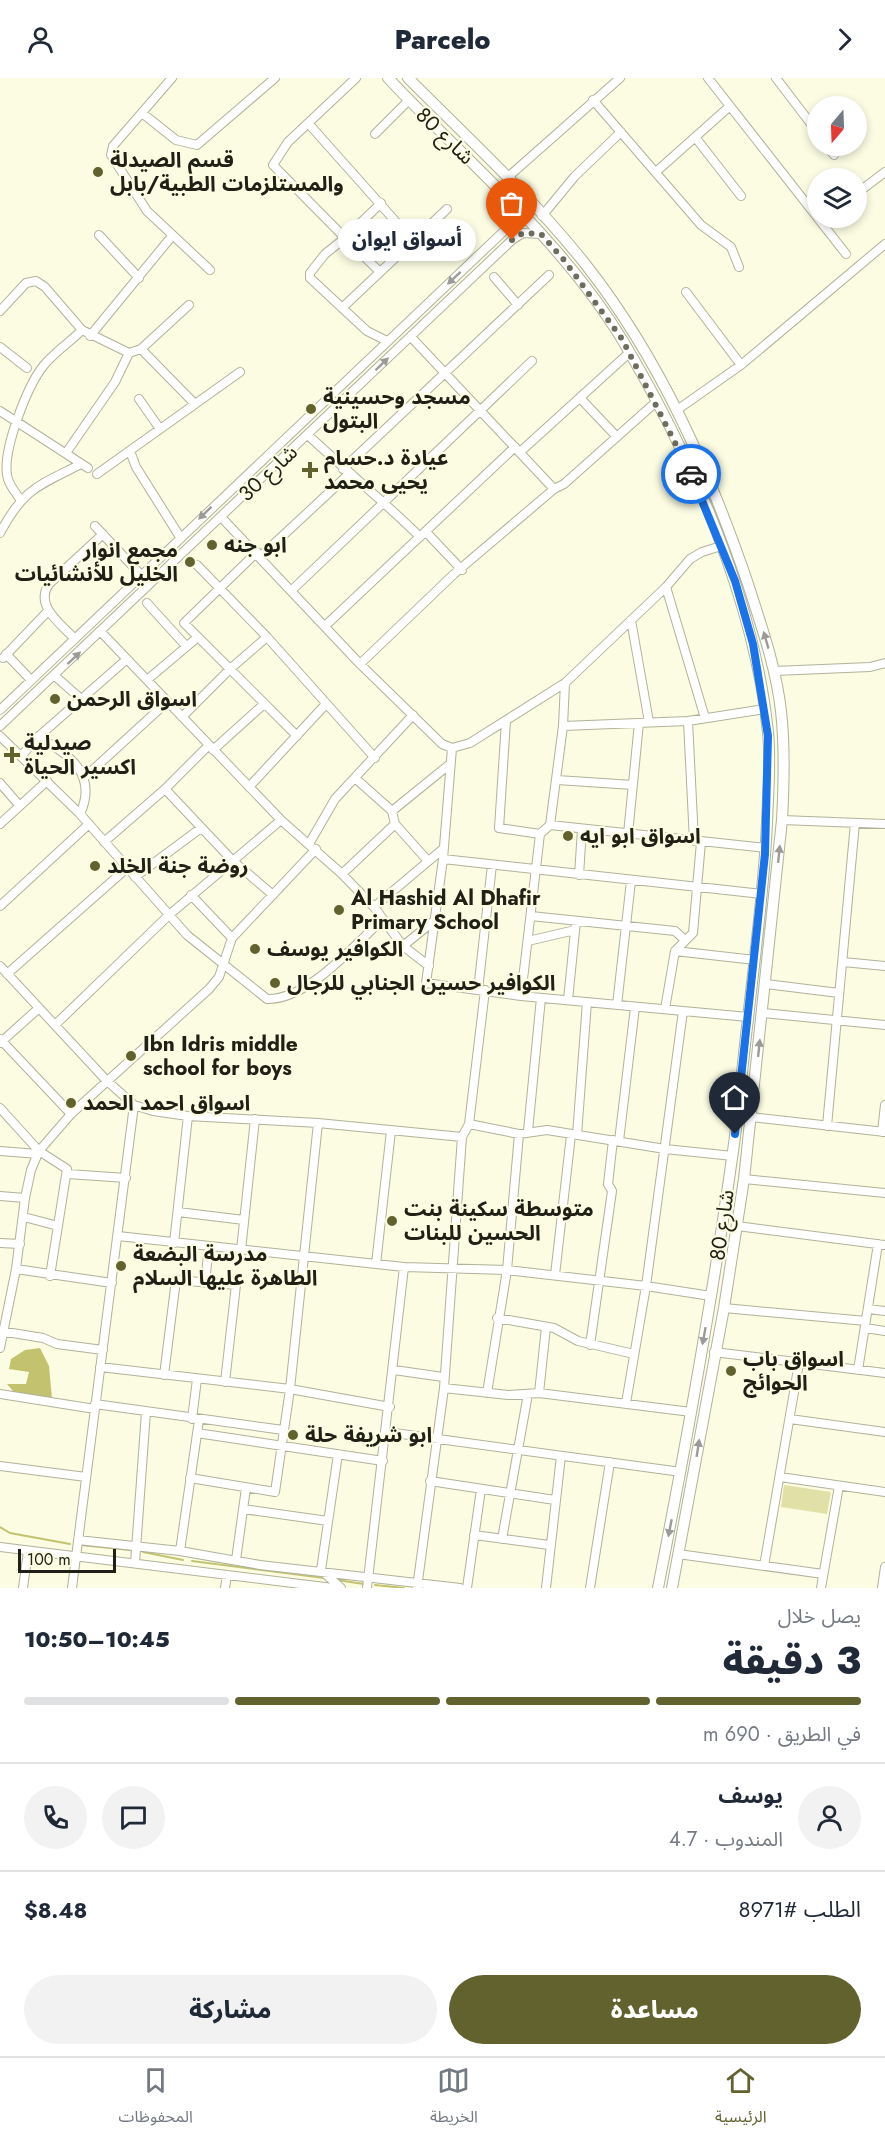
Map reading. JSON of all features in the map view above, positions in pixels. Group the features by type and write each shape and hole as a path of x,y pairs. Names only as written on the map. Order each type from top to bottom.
{"main road":[{"name":"شارع 80","path":"388,78 513,202 564,260 629,353 697,485 735,581 753,644 765,709 768,736 766,848 733,1156 681,1472 658,1588"},
{"name":"شارع 80","path":"408,78 508,177 586,266 631,330 677,410 732,539 774,672 781,710 784,776 782,820 744,1179 724,1308 672,1588"},
{"path":"739,1100 746,1106 753,1101"},
{"path":"735,1134 744,1129 749,1134"}],"street":[{"path":"172,78 113,146 112,159 147,211 210,270"},
{"path":"142,113 176,140 197,145 275,78"},
{"path":"356,78 278,153 273,165 380,272"},
{"path":"508,177 620,78"},
{"path":"708,78 807,199"},
{"path":"776,78 807,119"},
{"path":"375,134 409,100"},
{"path":"593,100 657,171 701,225 731,247 739,267"},
{"path":"657,171 730,106"},
{"path":"308,123 413,241"},
{"path":"542,216 575,176 621,132"},
{"path":"695,137 741,196"},
{"path":"867,186 885,172"},
{"path":"513,202 513,215 508,227 515,229 518,236 529,232 541,234"},
{"path":"381,203 325,254 309,275 367,331 387,341"},
{"path":"342,309 447,208"},
{"name":"شارع 30","path":"0,710 508,227"},
{"path":"829,228 846,254"},
{"path":"99,235 139,278"},
{"path":"20,500 7,478 6,465 17,422 27,394 38,374 86,333 139,278 172,236"},
{"name":"شارع 30","path":"0,726 518,236"},
{"path":"677,410 741,365 885,244"},
{"path":"297,736 184,623 218,588 259,554 549,275"},
{"path":"494,277 518,305"},
{"path":"0,311 26,283 36,281 45,287 86,333 129,353 141,349 189,305"},
{"path":"686,292 741,365"},
{"path":"411,337 554,489"},
{"path":"0,347 27,368"},
{"path":"141,349 195,404"},
{"path":"66,453 115,382 129,353"},
{"path":"325,626 423,534 629,353"},
{"path":"292,590 532,361"},
{"path":"97,474 240,372"},
{"path":"580,398 617,437"},
{"path":"139,399 160,429"},
{"path":"360,664 462,570 656,402"},
{"path":"0,411 85,466 35,488 20,500 0,533"},
{"path":"308,435 346,471 423,534 462,570"},
{"path":"130,451 136,467 180,537"},
{"path":"253,468 262,478"},
{"path":"240,480 250,489"},
{"path":"222,517 360,664 442,744 452,748 471,743 565,683 666,587 690,559 721,546"},
{"path":"95,526 141,575"},
{"path":"75,639 48,611 44,597 46,588 103,534"},
{"path":"196,565 267,637 325,705 375,758"},
{"path":"666,587 705,718"},
{"path":"147,603 186,646"},
{"path":"31,680 5,656 48,611"},
{"path":"632,620 650,722"},
{"path":"101,632 281,820 342,874 374,907 403,946 429,966"},
{"path":"147,680 198,637"},
{"path":"182,717 230,669 267,637"},
{"path":"22,755 38,737 127,659"},
{"path":"774,672 870,667 885,663"},
{"path":"55,676 81,699"},
{"path":"521,996 540,834 550,825 557,780 565,683"},
{"path":"80,814 84,804 85,777 168,702"},
{"path":"104,842 211,747 264,704"},
{"path":"249,787 325,705"},
{"path":"563,726 688,721 765,709"},
{"path":"0,1348 1,1331 16,1269 25,1198 31,1170 38,1153 70,1113 209,989 219,977 232,938 273,895 312,847 335,799 413,715"},
{"path":"506,721 499,828 540,834"},
{"path":"665,1009 675,951 693,933 697,888 698,841 688,721"},
{"path":"628,834 639,723"},
{"path":"0,736 80,814 187,935 267,999 279,1000 307,988 382,920"},
{"path":"38,737 56,747 85,777"},
{"path":"452,748 443,859 426,983 521,996 748,1017"},
{"path":"392,811 450,764"},
{"path":"355,778 392,811 395,824 428,861"},
{"path":"557,780 633,785"},
{"path":"0,824 47,781"},
{"path":"0,783 19,805"},
{"path":"165,789 232,860 273,895"},
{"path":"55,1025 191,895 281,820"},
{"path":"782,820 885,824"},
{"path":"827,1126 855,823"},
{"path":"0,906 89,824"},
{"path":"342,874 395,824"},
{"path":"550,825 766,848"},
{"path":"135,877 201,828"},
{"path":"579,875 582,829"},
{"path":"374,907 444,848"},
{"path":"443,859 762,894"},
{"path":"417,1585 444,1388 443,1377 455,1267 462,1137 469,1124 492,865"},
{"path":"7,974 127,868"},
{"path":"617,1005 631,881"},
{"path":"191,895 232,938"},
{"path":"531,916 575,926 626,926 675,931 685,940"},
{"path":"403,946 435,920"},
{"path":"528,941 575,926"},
{"path":"568,1000 575,926"},
{"path":"675,951 754,960"},
{"path":"843,962 885,966"},
{"path":"0,966 106,1080 134,1105 153,1111 188,1116 318,1123 462,1137"},
{"path":"765,984 840,993"},
{"path":"528,1131 541,998"},
{"path":"555,1275 574,1135 587,1002"},
{"path":"590,1345 612,1191 608,1184 635,1007"},
{"path":"39,1008 1,1041 70,1113"},
{"path":"626,1403 646,1286 683,1011"},
{"path":"763,1013 885,1025"},
{"path":"72,1588 134,1105"},
{"path":"751,1117 884,1132 885,1105"},
{"path":"0,1108 38,1153"},
{"path":"174,1243 188,1116"},
{"path":"241,1250 255,1119"},
{"path":"190,1478 275,1492 290,1389 318,1123"},
{"path":"469,1124 519,1134 548,1130 665,1149 733,1156"},
{"path":"376,1264 391,1131"},
{"path":"487,1393 497,1318 507,1270 519,1134"},
{"path":"0,1151 38,1153 64,1165 68,1174 50,1276"},
{"path":"68,1174 126,1178"},
{"path":"744,1179 885,1193"},
{"path":"0,1196 25,1198"},
{"path":"178,1212 244,1220"},
{"path":"24,1217 58,1226"},
{"path":"737,1226 882,1244 858,1370"},
{"path":"118,1236 404,1267 507,1270 711,1296"},
{"path":"0,1243 20,1244"},
{"path":"206,1283 208,1246"},
{"path":"368,1583 390,1407 404,1267"},
{"path":"16,1269 50,1276 112,1283"},
{"path":"164,1375 176,1280 236,1285 225,1382"},
{"path":"724,1308 865,1324 885,1331"},
{"path":"868,1309 885,1311"},
{"path":"497,1318 546,1327 590,1345 634,1354"},
{"path":"539,1393 546,1327"},
{"path":"1,1331 43,1338 57,1344 103,1350"},
{"path":"714,1352 885,1373"},
{"path":"764,1566 799,1362"},
{"path":"100,1367 290,1389 390,1407"},
{"path":"394,1370 443,1377"},
{"path":"187,1570 184,1552 190,1478 197,1433 195,1420 197,1378"},
{"path":"444,1388 487,1393 539,1393 691,1412"},
{"path":"0,1394 283,1430"},
{"path":"502,1539 528,1394"},
{"path":"135,1563 146,1412"},
{"path":"790,1419 885,1432"},
{"path":"387,1432 681,1472"},
{"path":"197,1433 383,1461"},
{"path":"321,1570 338,1454"},
{"path":"546,1588 549,1545 561,1456"},
{"path":"590,1588 610,1462"},
{"path":"0,1466 86,1477"},
{"path":"780,1477 885,1492"},
{"path":"430,1481 555,1500"},
{"path":"821,1588 838,1486"},
{"path":"236,1560 246,1488"},
{"path":"467,1588 481,1489"},
{"path":"243,1509 328,1521"},
{"path":"474,1536 549,1545"},
{"path":"78,1540 184,1552 260,1565 321,1570 368,1583 460,1588"},
{"path":"0,1546 226,1575 272,1584 333,1588"},
{"path":"23,1588 28,1551"},
{"path":"678,1554 823,1574"},
{"path":"882,1588 885,1567"},
{"path":"321,1570 341,1588"},
{"path":"225,1588 226,1575"}],"green space":[{"path":"784,1485 831,1492 827,1514 781,1507"}],"shaded area":[{"path":"40,1348 49,1366 52,1399 18,1397 7,1384 26,1384 29,1372 9,1369 11,1359 25,1350"}],"waterway":[{"path":"0,1527 10,1533 70,1544"},
{"path":"81,1545 130,1550"},
{"path":"143,1552 183,1560"},
{"path":"192,1561 324,1578"},
{"path":"337,1580 364,1584"},
{"path":"375,1585 404,1588"}],"way so far":[{"path":"512,240 523,233 541,234 564,260 622,339 691,474"}],"place":[{"name":"قسم الصيدلة والمستلزمات الطبية/بابل","path":"98,172"},
{"name":"أسواق ايوان","path":"512,240"},
{"name":"مسجد وحسينية البتول","path":"311,409"},
{"name":"عيادة د.حسام يحيى محمد","path":"310,470"},
{"name":"ابو جنه","path":"212,545"},
{"name":"مجمع انوار الخليل للأنشائيات","path":"190,562"},
{"name":"اسواق الرحمن","path":"55,699"},
{"name":"صيدلية اكسير الحياة","path":"12,755"},
{"name":"اسواق ابو ايه","path":"568,836"},
{"name":"روضة جنة الخلد","path":"95,866"},
{"name":"Al Hashid Al Dhafir Primary School","path":"339,910"},
{"name":"الكوافير يوسف","path":"255,949"},
{"name":"الكوافير حسين الجنابي للرجال","path":"275,983"},
{"name":"Ibn Idris middle school for boys","path":"131,1056"},
{"name":"اسواق احمد الحمد","path":"71,1103"},
{"name":"متوسطة سكينة بنت الحسين للبنات","path":"392,1221"},
{"name":"مدرسة البضعة الطاهرة عليها السلام","path":"121,1266"},
{"name":"اسواق باب الحوائج","path":"731,1371"},
{"name":"ابو شريفة حلة","path":"293,1435"}],"route":[{"path":"691,474 735,581 753,644 768,736 765,854 735,1134"}]}
